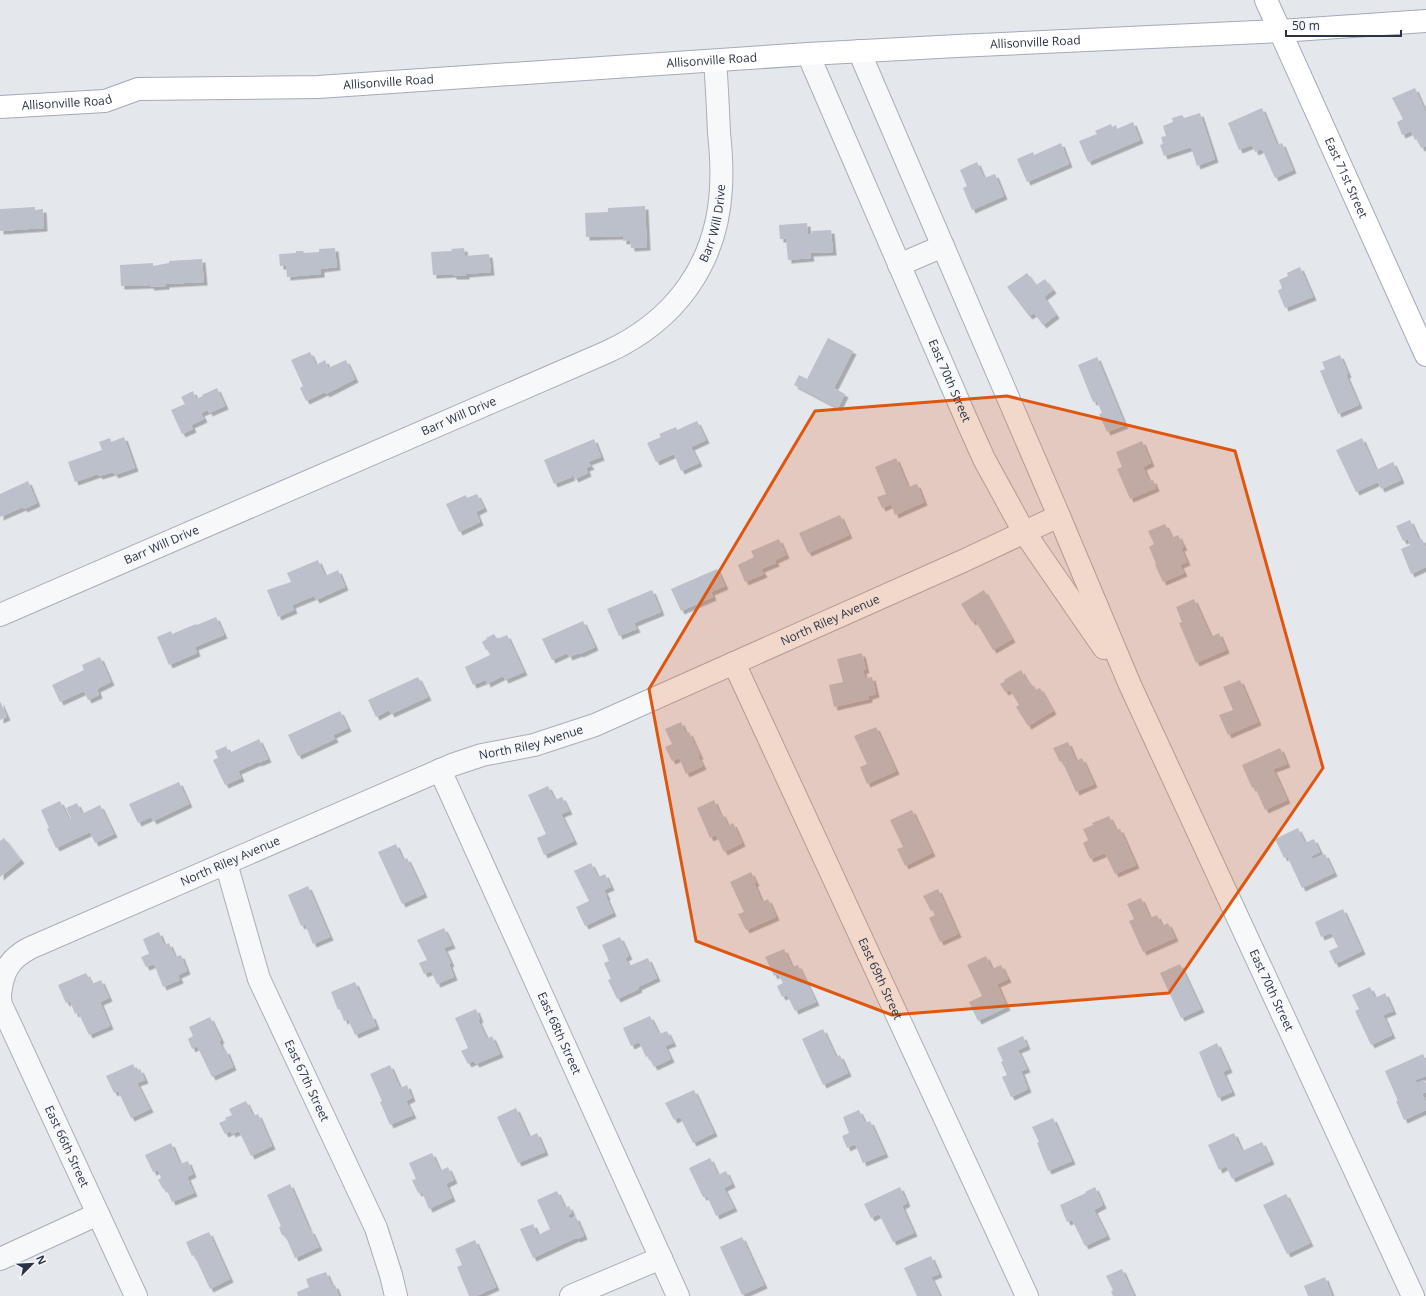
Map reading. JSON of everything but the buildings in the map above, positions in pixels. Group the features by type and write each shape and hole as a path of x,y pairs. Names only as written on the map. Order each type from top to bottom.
{"main road":[{"name":"East 71st Street","path":"1266,0 1426,355"},
{"name":"Allisonville Road","path":"0,107 105,101 138,89 318,87 808,54 1280,31 1426,21"}],"street":[{"name":"East 70th Street","path":"859,51 1130,685 1413,1296"},
{"name":"East 70th Street","path":"808,54 972,434 1024,532 1130,685"},
{"name":"Barr Will Drive","path":"0,615 606,352 632,339 650,327 676,303 693,280 706,255 716,228 721,193 722,171 715,61"},
{"path":"899,265 943,246"},
{"name":"North Riley Avenue","path":"6,969 16,957 30,948 440,770 472,758 534,745 595,726 963,561 1059,516"},
{"name":"East 69th Street","path":"734,663 1027,1296"},
{"name":"East 68th Street","path":"440,770 678,1296"},
{"name":"East 67th Street","path":"226,863 259,978 376,1228 396,1296"},
{"name":"East 66th Street","path":"6,969 2,978 0,995 1,1004 136,1296"},
{"path":"0,1259 98,1214"},
{"path":"571,1296 661,1258"}],"highlighted area":[{"path":"1007,396 1235,451 1323,768 1169,993 892,1015 696,941 649,689 815,411"}]}
